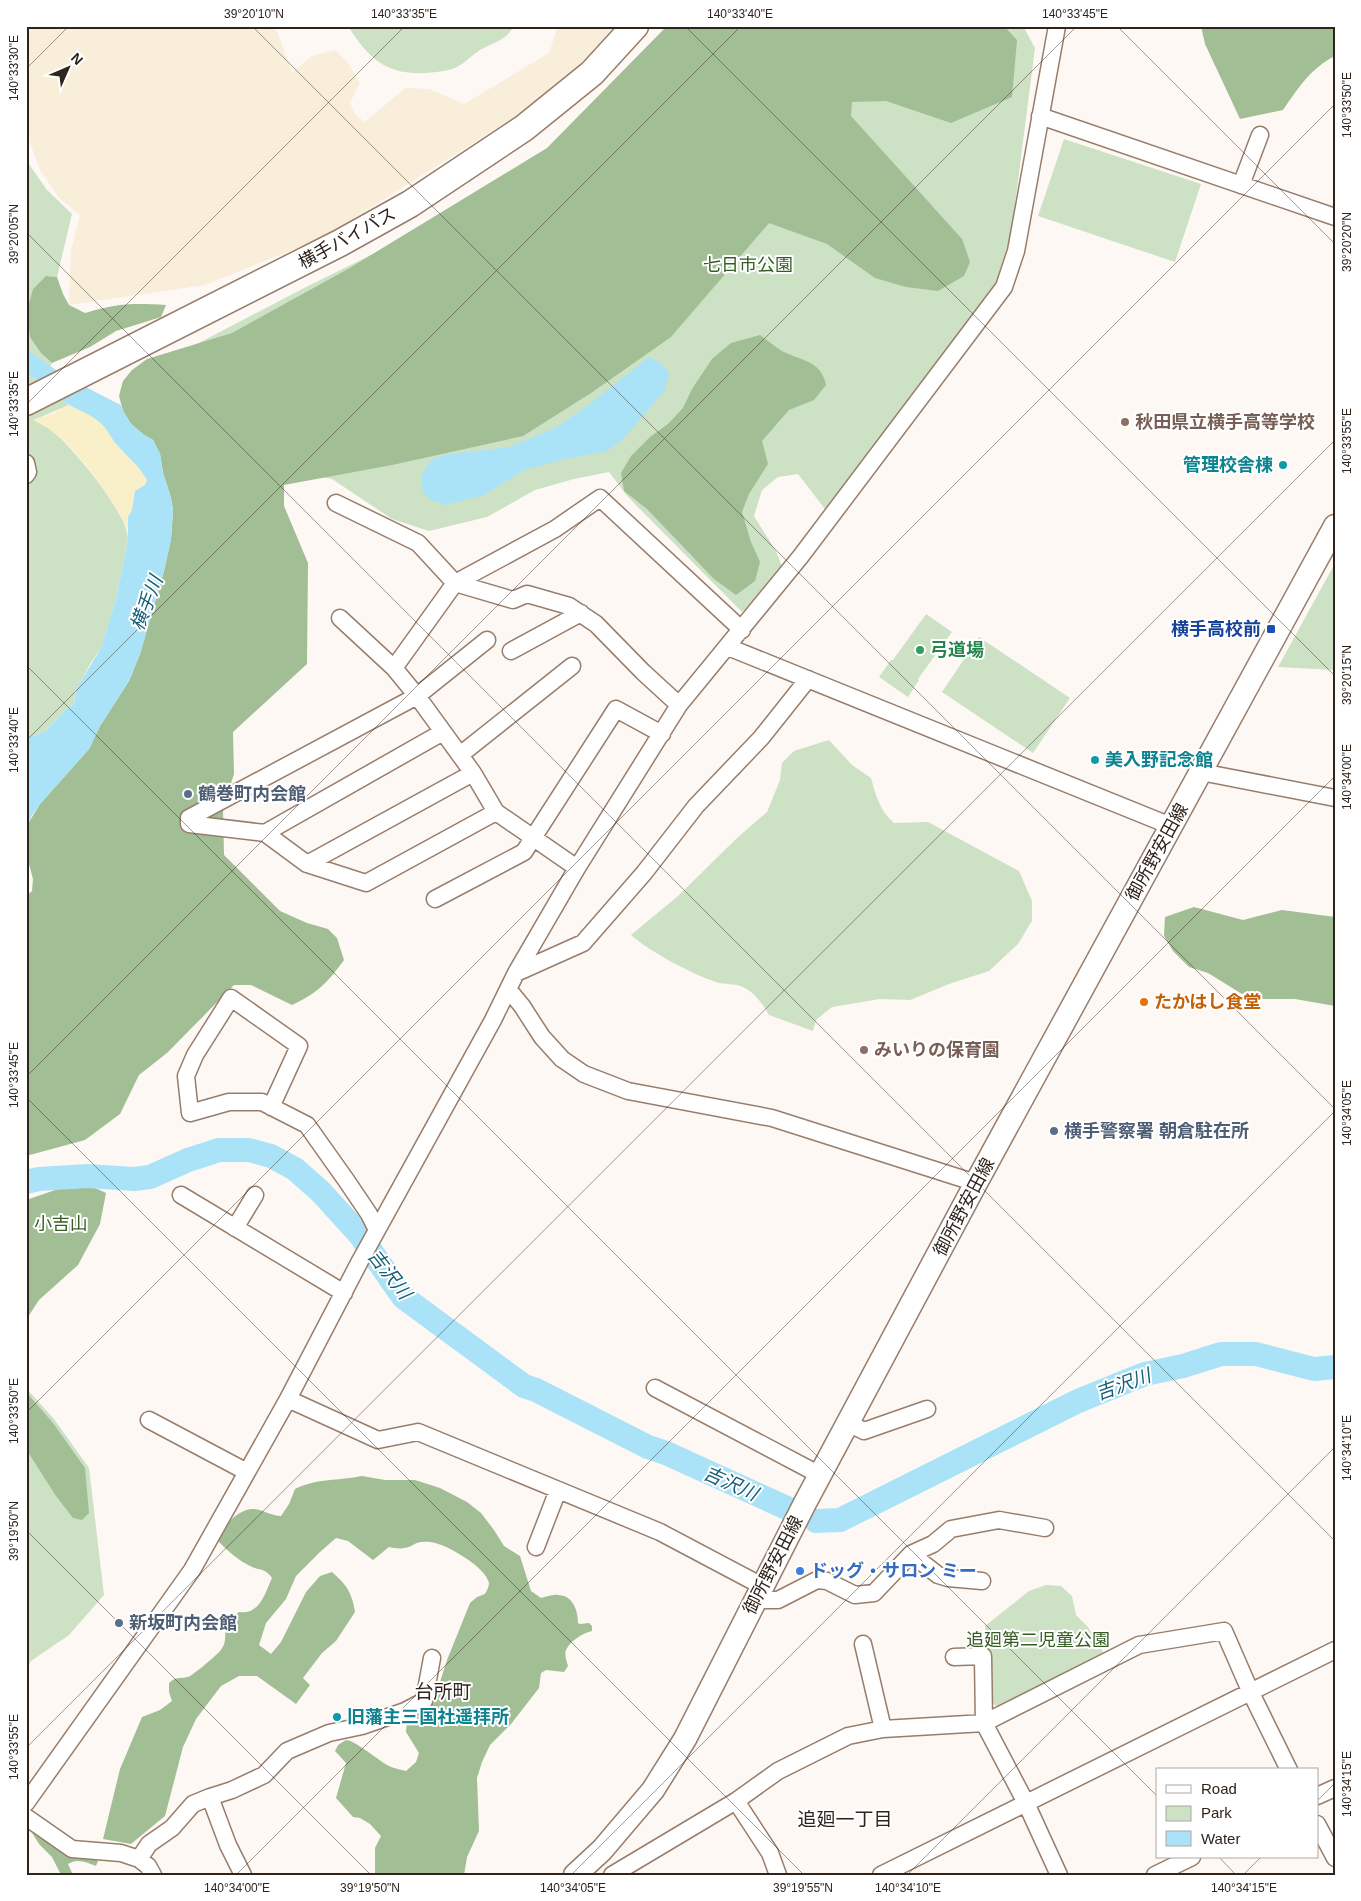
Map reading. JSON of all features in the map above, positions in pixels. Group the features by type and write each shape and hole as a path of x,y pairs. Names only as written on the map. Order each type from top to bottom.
{"highway":[{"name":"横手バイパス","path":"26,402 340,244 410,204 524,128 592,73 635,26"}],"main road":[{"name":"御所野安田線","path":"575,1875 602,1850 653,1790 685,1739 805,1503 976,1183 1335,526"}],"street":[{"path":"26,1803 192,1570 288,1398 360,1261 493,1020 516,973 577,868 680,706 801,556 1004,287 1016,251 1056,26"},
{"path":"1040,116 1335,217"},
{"path":"1241,185 1260,134"},
{"path":"26,463 28,472 26,475"},
{"path":"394,668 455,583 555,529 600,498 742,630"},
{"path":"336,503 418,543 455,583 513,600 527,594 569,606 596,624 643,672 680,706"},
{"path":"511,651 581,614"},
{"path":"340,618 394,668 417,696 473,773 496,812 577,868"},
{"path":"487,640 417,696 189,818 189,824 265,833 307,864 366,883 496,812"},
{"path":"728,647 1171,826"},
{"path":"460,755 572,666"},
{"path":"516,973 584,943 644,873 696,806 761,738 808,679"},
{"path":"435,899 524,852 616,709 662,734"},
{"path":"265,833 443,732"},
{"path":"1201,772 1335,798"},
{"path":"307,864 473,773"},
{"path":"508,989 522,1006 542,1037 562,1059 584,1074 628,1091 772,1118 976,1183"},
{"path":"271,1106 299,1046 231,998 195,1055 186,1076 190,1113 229,1102 262,1102 307,1124 356,1194 377,1230"},
{"path":"181,1195 344,1293"},
{"path":"235,1228 255,1195"},
{"path":"656,1388 820,1475"},
{"path":"288,1398 378,1440 418,1432 660,1532 758,1593 778,1600 817,1580 827,1581 855,1595 874,1593 911,1554 933,1544 951,1529 999,1520 1045,1528"},
{"path":"848,1423 864,1431 927,1409"},
{"path":"149,1420 247,1472"},
{"path":"536,1547 558,1490"},
{"path":"911,1554 938,1575 948,1578 982,1581"},
{"path":"612,1875 736,1801 778,1771 848,1736 883,1729 984,1723 1139,1646 1224,1631 1251,1693 1289,1768"},
{"path":"864,1644 883,1729"},
{"path":"881,1875 1335,1650"},
{"path":"954,1657 983,1656 984,1723 1026,1804 1059,1875"},
{"path":"139,1859 149,1844 172,1828 193,1804 232,1790 264,1775 287,1751 329,1733 362,1726 424,1701 432,1658"},
{"path":"1318,1796 1335,1788"},
{"path":"210,1797 228,1845 243,1875"},
{"path":"736,1801 770,1853 778,1875"},
{"path":"26,1817 72,1849 121,1853 139,1859 148,1866 152,1875"},
{"path":"1318,1826 1335,1858"},
{"path":"1156,1875 1190,1858"}],"shaded area":[{"path":"26,26 275,26 292,72 312,56 335,50 348,63 360,83 350,103 355,114 365,122 405,88 429,89 464,104 549,53 558,26 622,26 569,83 324,237 205,285 69,305 71,251 80,215 60,199 40,170 26,136"}],"green space":[{"path":"348,26 514,26 499,41 480,50 456,68 445,71 411,73 399,71 379,62 363,47"},
{"path":"667,26 1004,26 1017,40 1012,97 951,123 886,101 852,102 851,116 962,239 970,262 964,276 938,291 906,287 875,278 827,244 769,223 671,337 591,393 523,436 392,465 284,485 284,506 308,563 307,664 233,732 234,774 223,808 224,855 280,911 307,923 328,929 337,938 344,960 322,986 292,1005 251,985 234,985 167,1053 139,1075 120,1114 85,1140 26,1156 26,896 32,891 33,879 26,853 26,835 29,822 40,804 89,749 100,726 129,681 140,654 164,571 171,539 173,510 160,454 153,440 131,424 123,411 119,396 123,381 132,370 147,359 232,333 348,269 547,148"},
{"name":"七日市公園","path":"684,26 1023,26 1035,48 1011,235 995,285 978,314 828,513 798,474 778,477 762,490 754,516 776,551 782,567 752,603 742,612 628,497 609,472 535,490 487,517 429,531 392,519 332,479 208,455 149,369 304,288 458,212 557,150"},
{"path":"1201,26 1335,26 1335,56 1312,73 1283,110 1240,119 1205,44"},
{"path":"1064,139 1201,184 1175,262 1038,216"},
{"path":"26,160 47,190 72,214 57,277 46,276 41,353 52,363 50,368 26,348"},
{"path":"46,276 57,277 69,305 85,313 125,304 166,305 161,317 116,331 90,347 52,363 41,353 30,337 27,311 33,289"},
{"path":"760,335 782,351 815,366 820,371 826,385 814,400 789,410 762,441 768,464 749,494 742,512 751,542 760,562 755,581 736,595 714,579 647,509 624,491 621,473 631,456 650,437 668,424 683,408 692,389 712,359 731,343"},
{"path":"26,376 43,383 69,405 34,420 54,432 98,482 119,514 126,528 128,539 116,599 101,648 75,692 74,704 66,709 46,731 26,739"},
{"path":"1334,565 1335,670 1278,667"},
{"name":"弓道場","path":"926,614 952,632 918,679 908,697 879,677"},
{"path":"979,637 1070,698 1033,753 942,692"},
{"path":"829,740 852,765 871,778 882,808 894,823 928,822 1019,871 1032,901 1032,921 1018,944 989,971 949,984 910,1000 880,999 832,1007 816,1020 813,1031 769,1015 758,999 747,989 737,985 716,982 695,974 660,955 631,935 678,896 737,838 767,812 780,780 782,763 794,751"},
{"path":"1194,907 1243,920 1282,910 1335,917 1335,1006 1295,999 1262,999 1242,994 1208,973 1189,967 1173,951 1164,936 1165,917"},
{"name":"小吉山","path":"89,1185 106,1193 100,1224 78,1265 39,1300 26,1320 26,1200 64,1187"},
{"path":"26,1388 54,1419 89,1468 104,1595 69,1635 31,1661 26,1669"},
{"path":"26,1392 53,1423 85,1468 89,1513 82,1520 73,1518 56,1496 26,1449"},
{"path":"362,1476 385,1480 415,1480 440,1488 467,1502 481,1513 504,1546 520,1556 531,1591 541,1598 556,1595 567,1598 574,1604 578,1623 589,1623 592,1626 592,1631 577,1638 566,1650 568,1666 564,1672 546,1670 541,1673 539,1688 511,1724 490,1745 477,1778 479,1831 467,1857 464,1875 375,1875 375,1848 381,1836 370,1824 360,1818 353,1817 336,1798 346,1763 335,1751 338,1745 346,1740 366,1750 393,1768 406,1771 416,1762 419,1753 406,1732 407,1721 433,1704 447,1660 470,1603 477,1597 485,1594 488,1587 489,1583 486,1577 473,1563 454,1551 437,1543 430,1542 421,1542 402,1548 389,1547 373,1560 348,1541 336,1538 320,1552 296,1576 286,1599 266,1623 259,1645 271,1654 281,1642 306,1592 320,1576 332,1572 342,1581 348,1590 355,1612 336,1641 322,1653 303,1678 310,1685 296,1704 257,1676 239,1676 221,1686 196,1719 183,1747 165,1816 131,1844 103,1839 120,1769 142,1717 160,1710 172,1701 169,1683 175,1679 192,1675 218,1653 225,1641 228,1622 239,1612 246,1612 257,1607 272,1578 265,1571 252,1567 230,1553 219,1542 223,1530 237,1515 248,1510 254,1509 281,1516 289,1504 295,1489 303,1485"},
{"name":"追廻第二児童公園","path":"1046,1585 1061,1586 1072,1596 1076,1615 1088,1627 1105,1655 1001,1708 991,1703 985,1626 1029,1591"},
{"path":"35,1830 98,1861 96,1866 85,1862 71,1862 68,1864 73,1875 61,1875 52,1857 39,1844 31,1831"}],"sand":[{"path":"69,405 89,414 100,422 107,429 116,444 139,466 146,477 147,483 135,496 132,511 128,517 128,530 113,503 75,453 51,430 33,420 54,413"}],"water":[{"name":"横手川","path":"26,348 60,373 121,405 131,424 153,440 160,454 173,510 171,539 164,571 140,654 129,681 100,726 89,749 40,804 31,817 26,831 26,739 46,731 66,709 74,704 76,689 101,648 116,599 128,539 128,517 132,510 135,491 145,485 147,480 101,423 63,401 43,383 26,376"},
{"path":"649,357 663,365 669,374 665,390 622,440 607,451 564,459 524,470 484,495 445,505 429,499 422,490 422,475 430,461 443,455 510,447 555,428 586,407"}],"waterway":[{"name":"吉沢川","path":"26,1182 39,1179 88,1176 134,1179 150,1177 188,1160 219,1150 249,1150 271,1156 295,1169 321,1192 360,1235 403,1297 524,1386 536,1390 648,1447 666,1453 800,1514"},
{"name":"吉沢川","path":"816,1521 840,1520 1078,1401 1145,1374 1183,1366 1221,1354 1256,1354 1314,1369 1335,1367"}],"place":[{"name":"秋田県立横手高等学校","path":"1125,422"},
{"name":"管理校舎棟","path":"1283,465"},
{"name":"横手高校前","path":"1271,629"},
{"name":"弓道場","path":"920,650"},
{"name":"美入野記念館","path":"1095,760"},
{"name":"鶴巻町内会館","path":"188,794"},
{"name":"たかはし食堂","path":"1144,1002"},
{"name":"みいりの保育園","path":"864,1050"},
{"name":"横手警察署 朝倉駐在所","path":"1054,1131"},
{"name":"ドッグ・サロン ミー","path":"800,1571"},
{"name":"新坂町内会館","path":"119,1623"},
{"name":"旧藩主三国社遥拝所","path":"337,1717"}],"district":[{"name":"台所町","path":"443,1691"},
{"name":"追廻一丁目","path":"845,1819"}]}
